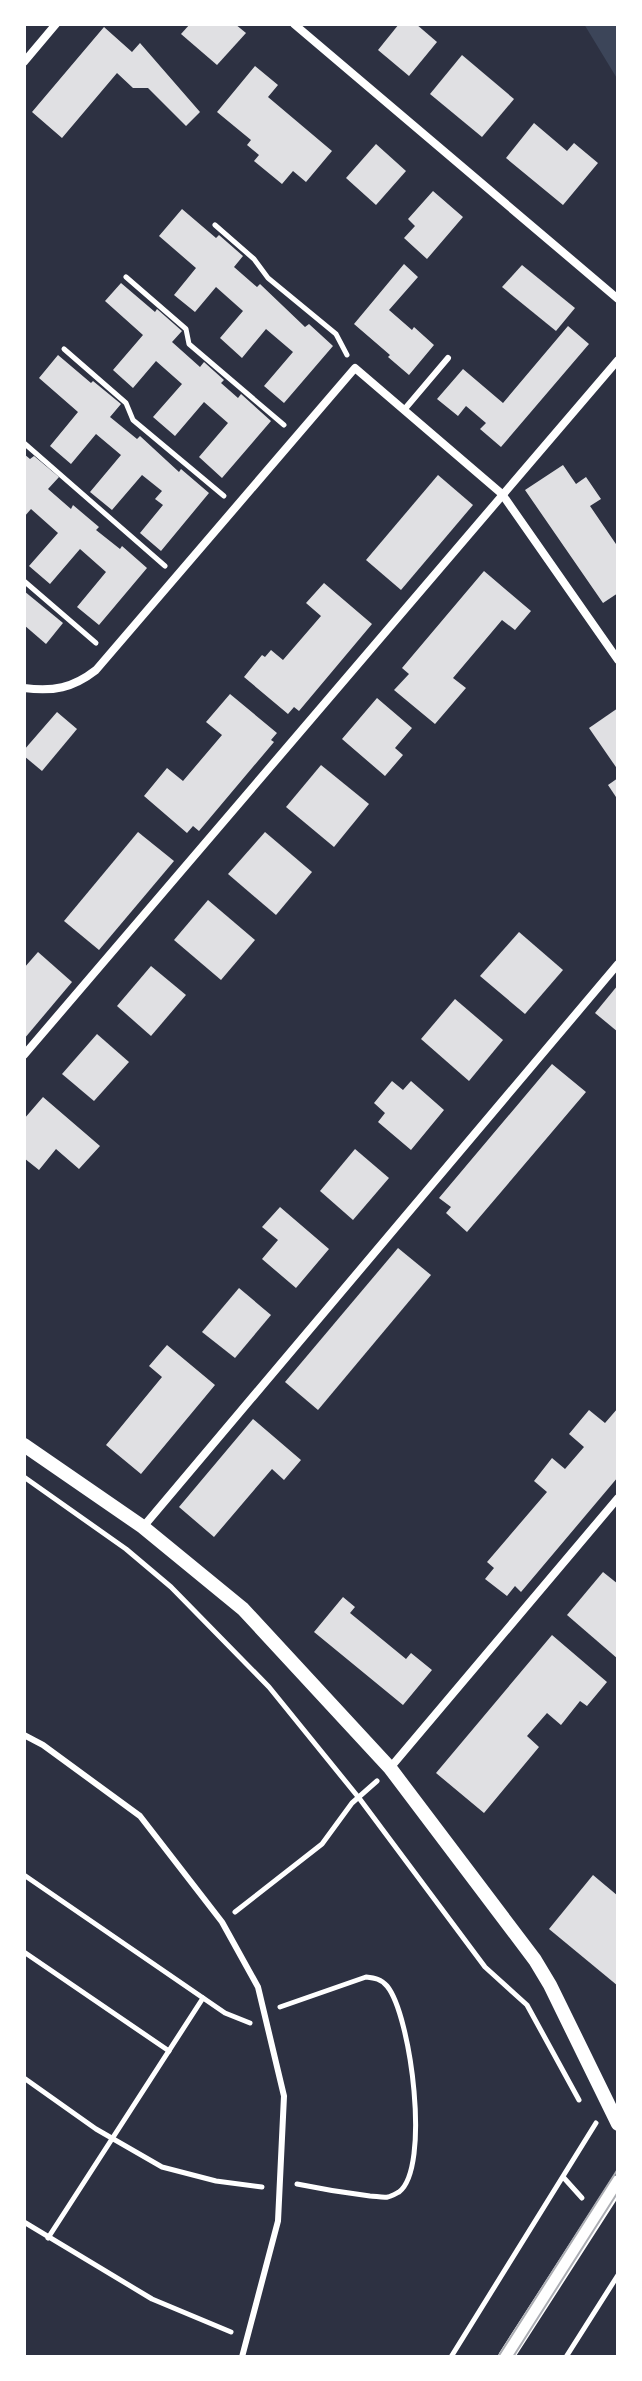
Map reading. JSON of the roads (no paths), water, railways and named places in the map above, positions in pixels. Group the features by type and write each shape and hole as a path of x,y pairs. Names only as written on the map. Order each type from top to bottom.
{"main road":[{"path":"506,2357 618,2183"}],"street":[{"path":"24,62 56,24"},
{"path":"294,24 618,299"},
{"path":"24,1055 618,360"},
{"path":"24,688 68,688 82,682 96,670 355,368 502,494 618,660"},
{"path":"143,1527 618,964"},
{"path":"24,1445 143,1527 243,1609 390,1768 535,1960 618,2124"},
{"path":"390,1768 618,1498"}],"lane":[{"path":"404,410 448,358"},
{"path":"24,1735 43,1745 140,1816 222,1922 258,1987 284,2096 280,2189 278,2221 242,2357"}],"tram line":[{"path":"498,2357 618,2169"},
{"path":"513,2357 618,2192"}]}
